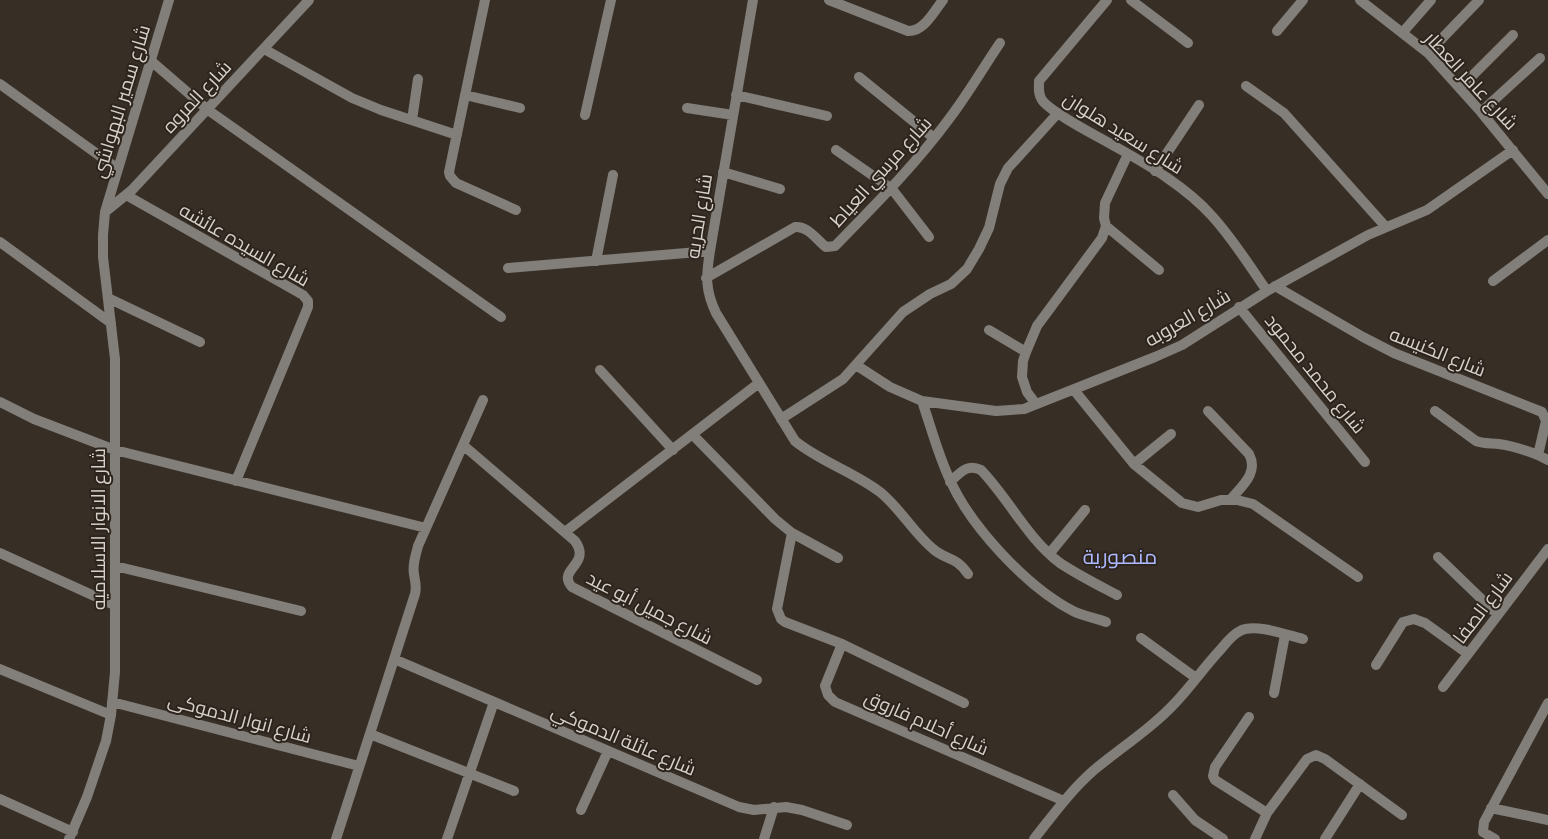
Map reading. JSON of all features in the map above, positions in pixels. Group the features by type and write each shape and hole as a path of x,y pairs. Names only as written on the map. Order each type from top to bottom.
{"street":[{"name":"شارع سمير البهواشي","path":"105,212 169,0"},
{"name":"شارع المروه","path":"105,212 126,195 208,110 309,0"},
{"path":"485,0 449,172 453,180 516,210"},
{"path":"585,115 611,0"},
{"name":"شارع الحريه","path":"753,0 706,278 710,298 716,313 795,441 807,451 868,484 882,494 932,549 954,559 968,574"},
{"path":"829,0 913,32 922,27 943,0"},
{"name":"شارع سعيد هلوان","path":"1107,0 1040,82 1039,92 1042,101 1058,113 1128,154 1185,191 1212,216 1271,288"},
{"path":"1131,0 1188,43"},
{"path":"1277,31 1303,0"},
{"name":"شارع عامر العطار","path":"1360,0 1428,53 1481,112 1548,194"},
{"path":"1403,32 1431,0"},
{"path":"1428,53 1479,0"},
{"path":"1460,88 1513,35"},
{"name":"شارع مرسي العياط","path":"706,278 795,227 807,229 826,247 835,246 892,189 934,138 950,118 1000,43"},
{"path":"264,49 352,98 381,110 457,135"},
{"path":"1481,112 1540,58"},
{"path":"150,60 208,110 501,317"},
{"path":"859,78 934,138"},
{"path":"412,120 418,79"},
{"path":"0,84 118,168"},
{"path":"1246,86 1284,113 1385,226"},
{"path":"736,94 827,116"},
{"path":"465,95 520,108"},
{"path":"1154,171 1198,105"},
{"path":"687,108 733,115"},
{"path":"781,419 843,379 903,312 930,294 951,284 967,268 989,228 1000,184 1008,168 1058,113"},
{"path":"836,150 892,189 929,237"},
{"name":"شارع العروبه","path":"856,365 890,387 922,401 996,411 1024,409 1182,345 1271,288 1385,226 1427,210 1513,150"},
{"path":"1036,404 1027,392 1022,377 1026,352 1037,326 1102,238 1106,226 1104,203 1128,154"},
{"path":"723,172 780,188"},
{"path":"596,261 613,175"},
{"name":"شارع السيده عائشه","path":"126,195 308,300 308,307 236,480"},
{"name":"شارع الانوار الاسلاميه","path":"71,836 106,741 111,715 114,672 115,359 103,235 105,212"},
{"path":"1106,226 1159,270"},
{"path":"1493,282 1548,240"},
{"path":"0,242 111,324"},
{"path":"508,268 710,251"},
{"name":"شارع الكنيسه","path":"1271,288 1363,338 1542,412 1546,421 1538,455"},
{"path":"108,298 200,342"},
{"name":"شارع محمد محمود","path":"1239,307 1365,462"},
{"path":"989,330 1026,352"},
{"path":"600,370 673,450"},
{"path":"566,532 759,383"},
{"path":"1074,390 1134,464 1176,498 1190,506 1198,507 1221,500 1238,500 1253,504 1358,576"},
{"path":"336,839 417,587 414,574 414,560 426,528 483,400"},
{"path":"922,401 950,482 981,530 1018,570 1046,593 1074,611 1106,622"},
{"path":"0,402 34,419 115,450 426,528"},
{"path":"1208,411 1252,459 1253,471 1250,477 1230,500"},
{"path":"1435,411 1482,444 1497,443 1521,448 1548,460"},
{"path":"1134,464 1171,434"},
{"path":"693,435 775,519 792,533 838,558"},
{"name":"شارع جميل أبو عيد","path":"463,445 576,541 581,552 580,558 568,577 572,587 758,680"},
{"path":"950,482 969,467 981,470 1020,522 1060,563 1117,595"},
{"path":"1050,553 1085,510"},
{"path":"792,533 777,609 784,622 842,644 964,703"},
{"name":"شارع الصفا","path":"1443,687 1548,549"},
{"path":"0,553 114,605"},
{"path":"1438,557 1498,615"},
{"path":"115,566 301,611"},
{"path":"1376,665 1404,622 1414,619 1425,623 1468,654"},
{"path":"1034,839 1072,791 1095,770 1142,734 1176,702 1232,636 1248,628 1257,628 1303,639"},
{"path":"1274,693 1285,635"},
{"path":"1141,638 1196,678"},
{"name":"شارع أحلام فاروق","path":"842,644 826,686 826,691 831,699 1064,801"},
{"name":"شارع عائلة الدموكي","path":"394,659 739,807 754,810 786,807 802,810 847,825"},
{"path":"0,669 111,715"},
{"name":"شارع انوار الدموكى","path":"112,702 359,766"},
{"path":"447,839 494,702"},
{"path":"1495,839 1483,832 1484,822 1548,703"},
{"path":"1249,717 1215,767 1213,776 1215,780 1267,813"},
{"path":"370,734 514,791"},
{"path":"581,810 608,751"},
{"path":"1255,839 1267,813 1311,756 1325,759 1402,815"},
{"path":"1325,839 1360,784"},
{"path":"1173,795 1195,820 1223,839"},
{"path":"0,799 71,836"},
{"path":"764,839 774,807"},
{"path":"1491,808 1548,820"}],"district":[{"name":"منصورية","path":"1120,555"}]}
